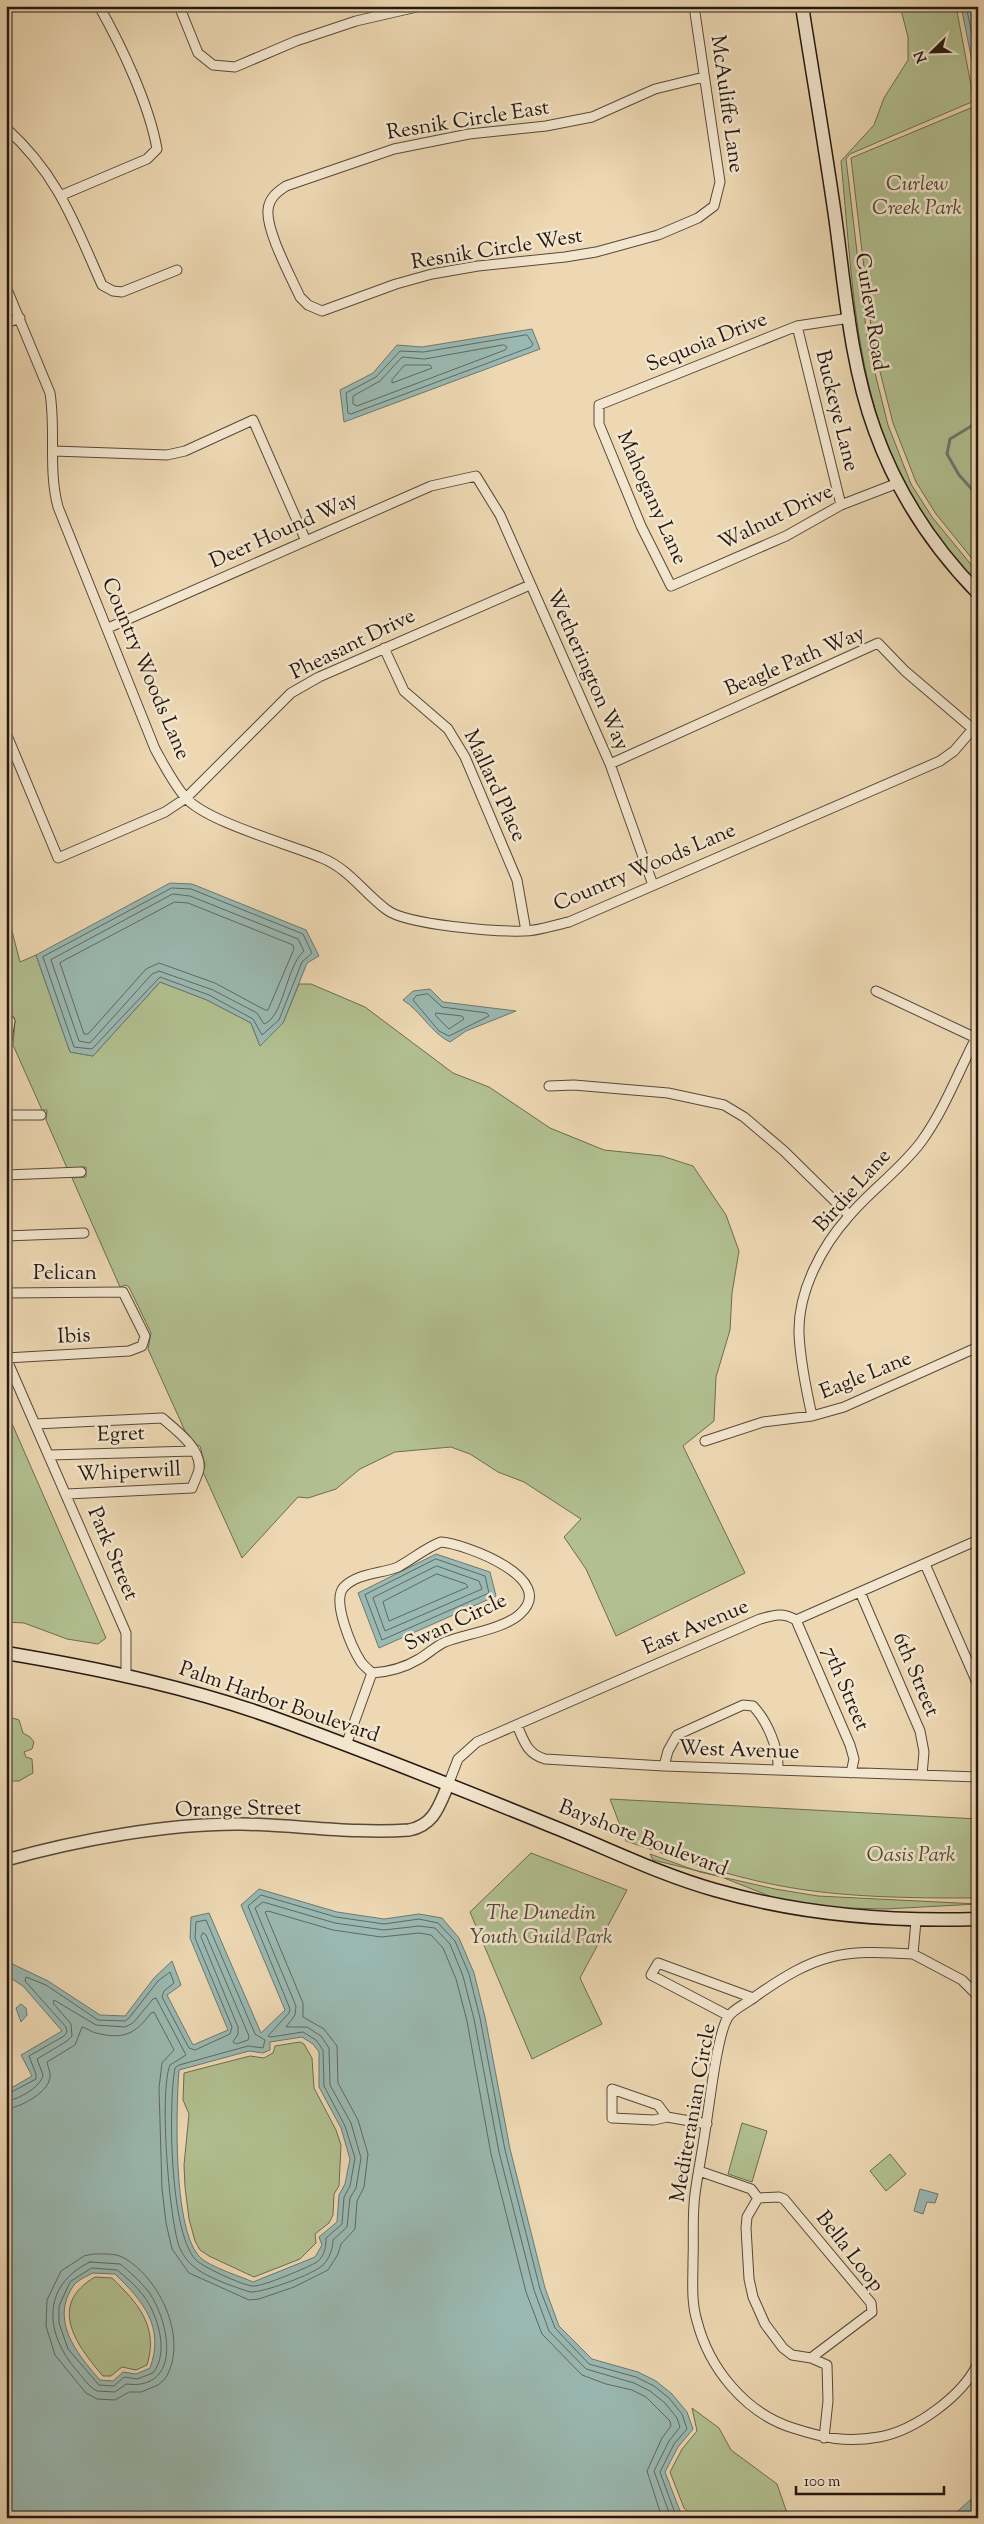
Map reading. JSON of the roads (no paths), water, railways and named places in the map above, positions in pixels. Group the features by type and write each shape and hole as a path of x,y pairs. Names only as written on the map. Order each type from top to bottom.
{"main road":[{"name":"Curlew Road","path":"802,6 814,72 850,318 866,403 875,430 898,483 938,548 978,593"},
{"name":"Palm Harbor Boulevard","path":"6,1653 126,1674 213,1697 346,1744 448,1785"},
{"name":"Bayshore Boulevard","path":"448,1785 550,1825 649,1868 714,1890 823,1914 916,1921 978,1919"}],"street":[{"path":"62,195 147,159 157,149 149,118 114,31 99,6"},
{"path":"179,6 198,53 213,65 235,66 296,41 348,24 422,6"},
{"name":"McAuliffe Lane","path":"694,6 720,182 714,206"},
{"name":"Resnik Circle East","path":"282,257 269,224 268,209 272,198 286,186 394,148 469,134 546,126 586,118 621,106 655,89 704,78"},
{"path":"6,128 30,150 62,195 102,285 113,292 122,292 177,270"},
{"name":"Resnik Circle West","path":"282,257 300,297 308,306 322,311 396,284 432,274 596,252 658,235 698,218 714,206"},
{"name":"Country Woods Lane","path":"6,287 50,393 54,451 52,485 58,507 155,749 186,798 236,826 332,863 395,914 414,920 498,930 526,931 568,922 940,761 954,751 975,726"},
{"path":"6,323 20,318"},
{"name":"Sequoia Drive","path":"600,424 599,405 797,326 850,318"},
{"name":"Buckeye Lane","path":"797,326 841,505"},
{"path":"54,451 167,455 185,451 254,420 306,541"},
{"name":"Mahogany Lane","path":"600,424 641,526 671,586"},
{"name":"Deer Hound Way","path":"108,628 431,486 476,476"},
{"name":"Wetherington Way","path":"476,476 500,515 610,764 653,885"},
{"name":"Walnut Drive","path":"671,586 786,536 841,505 898,483"},
{"name":"Pheasant Drive","path":"6,734 58,858 157,816 186,798 291,694 319,677 530,585"},
{"name":"Beagle Path Way","path":"610,764 878,643 913,677 975,726"},
{"name":"Mallard Place","path":"384,648 404,691 448,729 464,757 517,880 526,931"},
{"path":"876,991 977,1036"},
{"path":"6,1016 10,1021 7,1046"},
{"name":"Birdie Lane","path":"812,1416 799,1332 803,1303 822,1252 849,1215 891,1175 922,1140 941,1110 977,1036"},
{"path":"549,1086 574,1085 668,1093 724,1105 744,1117 784,1151 849,1215"},
{"path":"6,1115 41,1115"},
{"path":"6,1175 80,1172"},
{"path":"6,1236 84,1232"},
{"name":"Pelican","path":"6,1293 123,1292 145,1336 142,1346"},
{"name":"Ibis","path":"6,1358 129,1351 142,1346"},
{"name":"Eagle Lane","path":"705,1441 763,1422 812,1416 844,1407 978,1347"},
{"name":"Park Street","path":"6,1358 50,1455 126,1633 126,1674"},
{"name":"Whiperwill","path":"35,1424 162,1418 178,1432 194,1451 199,1467 192,1488 67,1494"},
{"name":"Egret","path":"50,1455 194,1451"},
{"path":"796,1620 978,1540"},
{"name":"Swan Circle","path":"441,1542 454,1543 513,1569 522,1578 529,1593 527,1606 519,1615 486,1630 444,1643 419,1660 389,1672 372,1673 361,1662 339,1610 338,1597 343,1587 357,1578 398,1566 427,1547 441,1542"},
{"path":"925,1564 978,1685"},
{"name":"6th Street","path":"860,1592 920,1731 924,1752 922,1775"},
{"name":"East Avenue","path":"448,1785 458,1759 477,1742 760,1619 780,1614 788,1615 796,1620"},
{"name":"7th Street","path":"796,1620 850,1745 854,1759 852,1773"},
{"path":"346,1744 372,1673"},
{"path":"664,1766 668,1751 677,1735 743,1705 753,1706 760,1714 775,1747 778,1769"},
{"name":"West Avenue","path":"517,1725 527,1748 534,1756 664,1766 978,1777"},
{"name":"Orange Street","path":"6,1860 68,1845 144,1832 212,1826 241,1824 409,1830 426,1825 434,1816 448,1785"},
{"path":"912,1954 916,1921"},
{"name":"Mediteranian Circle","path":"978,1996 962,1980 912,1954 844,1953 801,1966 729,2016 720,2044 694,2195 693,2291 696,2321 707,2349 721,2374 759,2412 780,2424 824,2438 856,2442 885,2436 915,2423 942,2406 962,2387 978,2363"},
{"path":"729,2016 651,1975 658,1963 753,1998"},
{"path":"667,2117 658,2105 612,2089 612,2118 654,2120 667,2117 707,2124"},
{"path":"699,2171 751,2189 758,2198 747,2217 750,2288 765,2324 784,2348 792,2355 811,2358 827,2365 828,2400 824,2438"},
{"name":"Bella Loop","path":"758,2198 779,2196 784,2199 870,2303 872,2312 811,2358"}],"water":[{"path":"961,6 975,6 978,23 978,91"},
{"path":"532,329 540,349 344,422 340,390 373,373 397,345 422,347"},
{"path":"170,883 192,884 306,930 319,956 307,963 283,1023 260,1046 251,1023 207,1000 160,982 93,1056 70,1052 36,955"},
{"path":"430,989 443,1002 516,1011 466,1031 450,1042 437,1033 416,1010 403,1000 413,991"},
{"path":"436,1554 490,1572 496,1596 379,1648 358,1593"},
{"path":"259,1889 337,1912 384,1919 419,1914 442,1918 459,1938 474,1973 485,2017 510,2149 545,2288 559,2326 592,2359 638,2372 656,2381 672,2394 687,2412 693,2429 678,2447 665,2472 680,2511 688,2518 6,2518 6,2091 32,2076 21,2055 62,2031 23,1986 6,1975 6,1961 48,1981 100,2015 125,2016 154,1978 172,1961 181,1985 167,1995 193,2045 228,2030 190,1938 191,1917 209,1913 261,2033 285,2010 241,1905","holes":["302,2037 313,2044 319,2052 319,2087 341,2128 350,2159 345,2184 339,2195 337,2222 319,2237 322,2245 315,2257 253,2282 208,2263 198,2255 190,2240 184,2219 178,2166 177,2112 179,2070 249,2051 263,2053 270,2050 270,2042","93,2273 115,2274 134,2294 149,2316 155,2340 150,2368 136,2374 123,2372 113,2381 100,2380 75,2348 65,2324 64,2311 67,2298 76,2283"]},
{"path":"21,2004 26,2008 27,2015 21,2022 16,2008"},
{"path":"920,2189 938,2194 935,2203 927,2202 923,2214 914,2211"},
{"path":"978,2493 978,2518 950,2518"}],"waterway":[{"path":"978,422 950,439 947,454 959,475 978,496"}],"park label":[{"name":"Curlew Creek Park","path":"917,197"},
{"name":"Oasis Park","path":"911,1856"},
{"name":"The Dunedin Youth Guild Park","path":"541,1926"}]}
